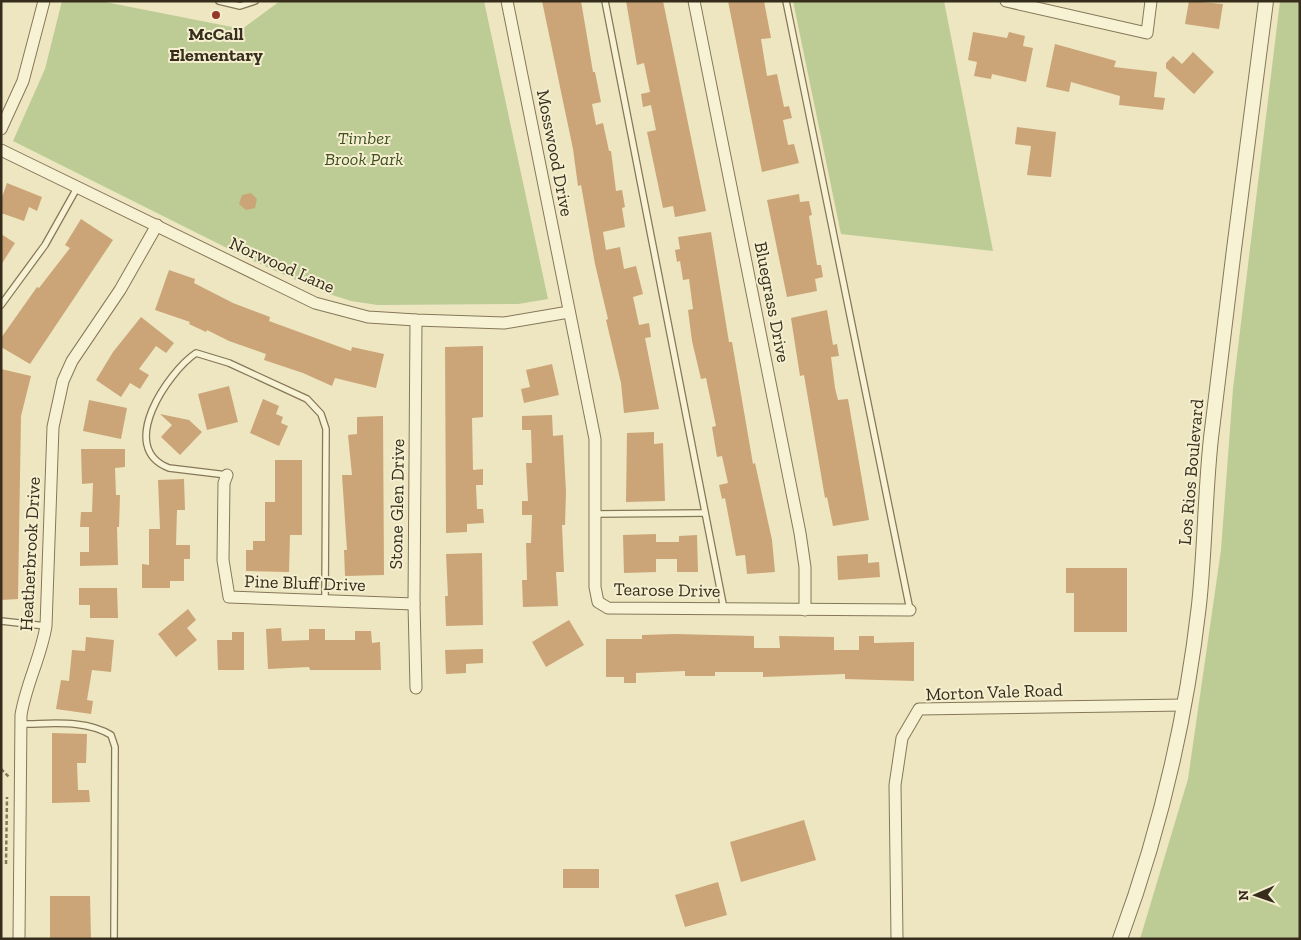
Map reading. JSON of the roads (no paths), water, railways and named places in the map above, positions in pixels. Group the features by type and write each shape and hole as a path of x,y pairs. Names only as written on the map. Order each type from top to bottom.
{"street":[{"path":"1,128 23,81 44,1"},
{"name":"Mosswood Drive","path":"507,1 569,312"},
{"name":"Bluegrass Drive","path":"694,1 800,533 805,567 806,610"},
{"path":"1006,1 1147,33 1151,1"},
{"name":"Los Rios Boulevard","path":"1120,939 1158,825 1184,705 1199,604 1211,441 1266,1"},
{"name":"Norwood Lane","path":"1,150 315,303 368,317 416,320 504,322 569,312"},
{"name":"Heatherbrook Drive","path":"19,939 21,724 25,692 44,639 46,626 53,427 63,381 72,362 120,290 157,225"},
{"name":"Tearose Drive","path":"569,312 595,439 595,598 603,606 910,610"},
{"name":"Stone Glen Drive","path":"416,320 414,604 416,688"},
{"name":"Pine Bluff Drive","path":"227,475 224,483 223,560 229,597 414,604"},
{"name":"Morton Vale Road","path":"897,939 895,785 902,738 919,709 1184,705"}],"lane":[{"path":"219,1 240,6 255,1"},
{"path":"605,1 724,609"},
{"path":"786,1 910,610"},
{"path":"1,305 45,245 78,187"},
{"path":"227,475 168,468 160,464 148,450 146,426 152,408 186,360 196,353 229,363 307,398 321,414 326,429 325,601"},
{"path":"595,514 705,513"},
{"path":"1,621 46,626"},
{"path":"21,724 86,725 100,728 111,735 115,747 114,939"}],"place":[{"name":"McCall Elementary","path":"216,15"}],"park label":[{"name":"Timber Brook Park","path":"364,148"}]}
